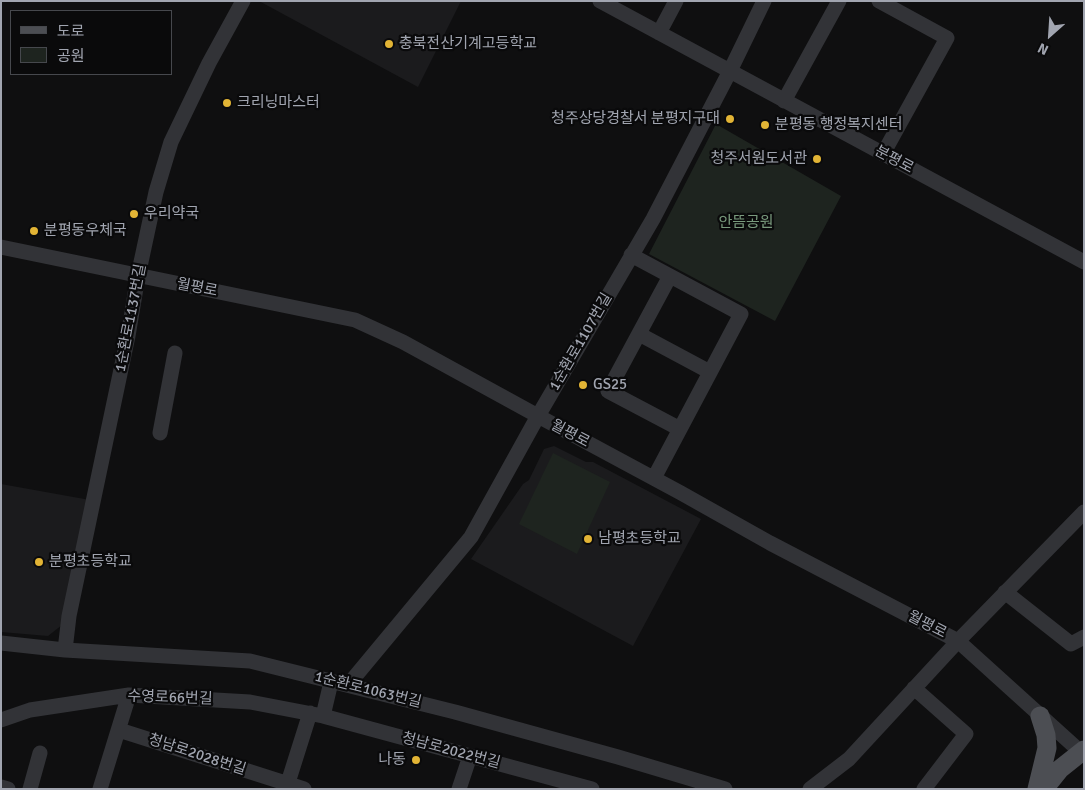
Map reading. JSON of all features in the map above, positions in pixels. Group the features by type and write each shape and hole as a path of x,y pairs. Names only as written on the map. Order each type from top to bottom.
{"main road":[{"path":"1037,789 1047,748 1046,735 1040,716"},
{"path":"1044,789 1060,769 1082,753"}],"street":[{"name":"1순환로1137번길","path":"65,650 69,616 128,336 138,276 156,192 171,142 209,63 243,1"},
{"name":"분평로","path":"600,1 1084,262"},
{"path":"659,33 676,1"},
{"name":"1순환로1107번길","path":"348,686 472,537 538,416 652,219 730,72 764,1"},
{"path":"784,101 838,1"},
{"path":"879,1 947,38 883,154"},
{"name":"월평로","path":"1,247 355,320 403,342 775,546 958,641 1082,753"},
{"path":"631,254 741,314 654,478"},
{"path":"670,276 608,391 680,429"},
{"path":"639,334 710,372"},
{"path":"160,433 175,353"},
{"path":"810,789 849,758 958,641 1084,512"},
{"path":"1005,592 1071,644 1084,636"},
{"name":"1순환로1063번길","path":"1,643 65,650 250,661 454,712 618,757 725,789"},
{"path":"287,786 331,682"},
{"path":"914,688 966,734 924,789"},
{"path":"100,789 130,695"},
{"name":"수영로66번길","path":"1,720 30,710 130,695 250,702 317,715"},
{"name":"청남로2022번길","path":"317,715 592,789"},
{"name":"청남로2028번길","path":"119,730 287,786 304,789"},
{"path":"30,789 40,753"},
{"path":"459,789 470,756"},
{"path":"1,787 8,789"}],"shaded area":[{"name":"충북전산기계고등학교","path":"259,1 461,1 418,87"},
{"name":"남평초등학교","path":"554,446 586,462 593,462 701,519 633,646 471,559 523,484 529,480 544,449"},
{"name":"분평초등학교","path":"1,484 90,500 62,625 48,636 1,632"}],"green space":[{"name":"안뜸공원","path":"716,124 841,196 775,321 649,254"},
{"path":"553,453 610,482 577,554 519,524"}],"place":[{"name":"충북전산기계고등학교","path":"389,44"},
{"name":"크리닝마스터","path":"227,103"},
{"name":"청주상당경찰서 분평지구대","path":"730,119"},
{"name":"분평동 행정복지센터","path":"765,125"},
{"name":"청주서원도서관","path":"817,159"},
{"name":"우리약국","path":"134,214"},
{"name":"분평동우체국","path":"34,231"},
{"name":"GS25","path":"583,385"},
{"name":"남평초등학교","path":"588,539"},
{"name":"분평초등학교","path":"39,562"},
{"name":"나동","path":"416,760"}]}
